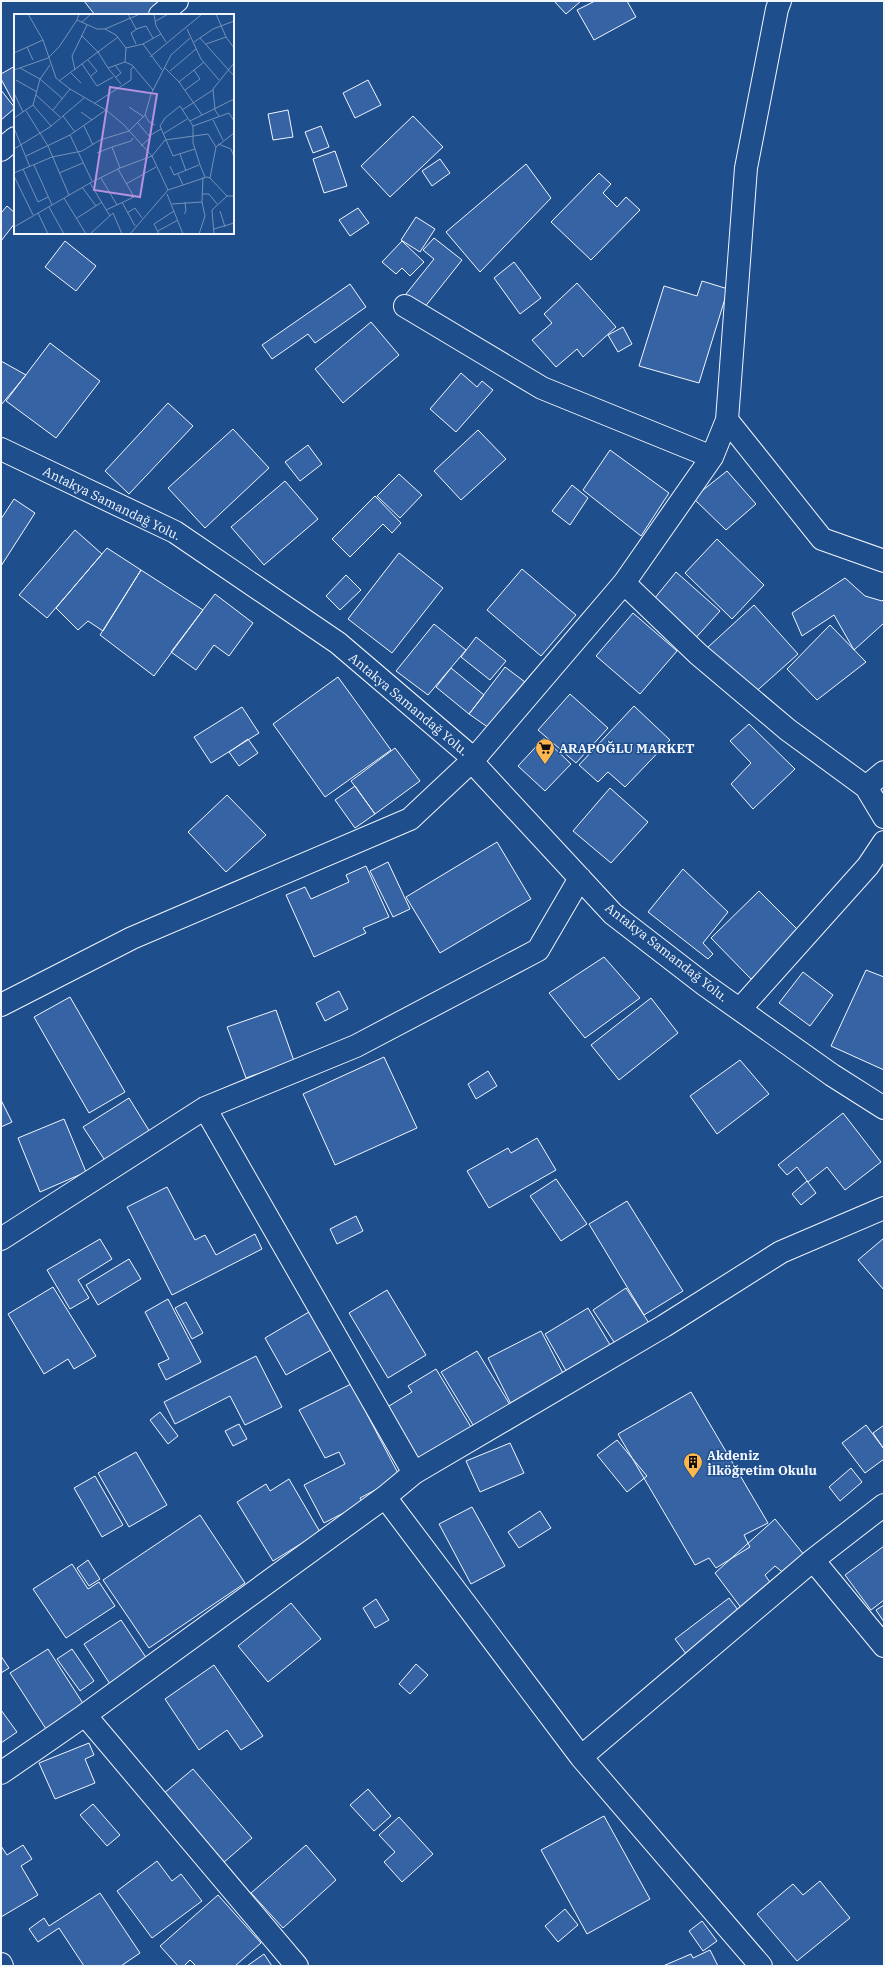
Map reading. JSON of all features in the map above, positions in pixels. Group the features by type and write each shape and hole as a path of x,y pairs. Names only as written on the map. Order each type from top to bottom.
{"street":[{"path":"161,14 177,1"},
{"path":"1,1005 132,938 410,819 474,759 624,583 712,457 727,420 746,168 777,9 780,1"},
{"path":"1,150 14,139"},
{"path":"405,306 542,388 712,457"},
{"path":"727,420 822,539 884,561"},
{"name":"Antakya Samandağ Yolu.","path":"1,449 175,532 338,643 474,759 476,766 613,914 705,985 832,1075 884,1108"},
{"path":"624,583 710,664 788,730 866,787 884,817"},
{"path":"866,787 884,772"},
{"path":"740,1009 868,866 884,842"},
{"path":"1,1239 205,1108 356,1046 538,950 580,878"},
{"path":"205,1108 414,1473"},
{"path":"1,1773 85,1715 385,1498 414,1473 664,1326 781,1252 884,1208"},
{"path":"385,1498 581,1757 762,1966"},
{"path":"581,1757 813,1560 884,1505"},
{"path":"813,1560 884,1646"},
{"path":"85,1715 297,1966"}],"building":[{"path":"84,1 166,1 151,14 94,14"},
{"path":"554,1 581,1 566,14"},
{"path":"595,1 627,1 636,17 594,40 577,10"},
{"path":"14,67 14,103 1,79 1,74"},
{"path":"368,80 381,105 355,118 343,93"},
{"path":"1,90 14,107 14,109 1,120"},
{"path":"288,110 293,137 273,140 268,114"},
{"path":"413,116 443,147 390,197 361,166"},
{"path":"321,126 329,147 313,153 305,132"},
{"path":"335,151 347,186 324,193 313,159"},
{"path":"440,159 450,173 432,186 422,171"},
{"path":"526,164 551,198 480,272 446,232"},
{"path":"599,173 611,184 603,193 617,207 626,197 640,210 591,260 551,222"},
{"path":"7,206 14,212 14,224 1,241 1,213"},
{"path":"358,208 369,223 350,236 339,220"},
{"path":"416,217 435,229 420,252 401,240"},
{"path":"434,238 462,260 420,313 402,299 434,259 423,250"},
{"path":"65,241 96,266 76,291 45,267"},
{"path":"402,241 424,262 410,276 402,268 396,274 382,262"},
{"path":"514,262 541,298 520,314 494,278"},
{"path":"702,281 728,289 699,383 639,366 664,286 697,296"},
{"path":"577,283 616,327 583,357 577,349 556,367 532,340 552,323 544,314"},
{"path":"350,284 366,307 315,343 308,334 272,359 262,345"},
{"path":"371,322 399,355 343,403 315,369"},
{"path":"623,327 632,344 618,352 608,335"},
{"path":"50,343 100,381 56,438 6,401"},
{"path":"1,361 26,375 1,405"},
{"path":"461,373 477,387 482,381 493,390 456,432 430,409"},
{"path":"168,403 193,426 129,494 105,471"},
{"path":"233,429 269,468 205,528 168,488"},
{"path":"478,430 506,459 461,500 434,471"},
{"path":"308,445 322,464 300,481 285,462"},
{"path":"610,450 669,493 641,536 583,490"},
{"path":"727,471 756,504 726,530 693,498"},
{"path":"399,474 422,495 400,518 377,496"},
{"path":"285,481 318,519 264,565 231,527"},
{"path":"572,485 588,498 570,525 552,511"},
{"path":"375,496 401,523 392,533 383,524 350,557 332,539"},
{"path":"14,499 35,513 1,566 1,519"},
{"path":"75,530 102,554 47,618 19,595"},
{"path":"717,539 764,585 732,619 685,573"},
{"path":"107,548 141,570 103,631 88,621 78,630 56,608"},
{"path":"399,553 443,588 392,653 348,619"},
{"path":"522,569 576,615 541,656 487,610"},
{"path":"141,570 203,610 154,676 100,635"},
{"path":"676,572 720,611 692,642 650,604"},
{"path":"346,575 361,590 340,610 326,596"},
{"path":"845,578 865,596 882,601 884,599 884,623 854,650 834,615 802,636 792,613"},
{"path":"215,594 253,623 229,656 214,645 196,670 171,652"},
{"path":"754,605 798,654 751,696 707,648"},
{"path":"633,613 677,651 640,694 596,656"},
{"path":"434,624 466,650 428,695 396,671"},
{"path":"830,625 866,662 817,700 787,669"},
{"path":"476,637 506,661 490,680 461,657"},
{"path":"505,667 525,682 489,728 469,714"},
{"path":"451,668 484,695 469,714 436,687"},
{"path":"338,677 391,750 325,797 273,724"},
{"path":"570,694 608,728 576,763 538,730"},
{"path":"634,706 670,740 625,787 608,772 598,782 579,765"},
{"path":"242,707 259,733 211,763 194,737"},
{"path":"749,724 795,769 753,809 731,784 751,763 730,741"},
{"path":"544,738 571,764 545,791 518,766"},
{"path":"248,739 258,753 239,766 229,752"},
{"path":"395,748 420,781 375,814 351,781"},
{"path":"355,786 375,814 355,828 335,800"},
{"path":"610,788 648,822 611,863 573,831"},
{"path":"227,795 266,835 226,872 188,832"},
{"path":"497,842 531,899 440,953 406,897"},
{"path":"388,862 410,909 393,917 370,871"},
{"path":"366,866 389,917 363,928 366,933 314,957 286,895 305,887 311,899 349,882 346,875"},
{"path":"683,869 728,912 703,943 713,954 708,959 648,912"},
{"path":"759,891 800,932 751,979 711,938"},
{"path":"604,957 640,998 585,1038 549,993"},
{"path":"866,970 884,977 884,1070 831,1046"},
{"path":"803,972 833,995 810,1026 779,1003"},
{"path":"339,991 348,1009 325,1021 316,1003"},
{"path":"70,997 125,1092 89,1113 34,1017"},
{"path":"651,998 678,1033 619,1080 591,1045"},
{"path":"276,1010 294,1061 246,1078 227,1027"},
{"path":"384,1057 417,1128 335,1165 303,1094"},
{"path":"740,1060 769,1094 717,1134 690,1096"},
{"path":"488,1071 497,1086 476,1099 468,1084"},
{"path":"129,1098 153,1137 108,1165 83,1127"},
{"path":"1,1100 12,1122 1,1127"},
{"path":"843,1113 881,1162 845,1190 827,1167 808,1182 797,1167 787,1175 778,1165"},
{"path":"64,1119 86,1172 40,1192 18,1138"},
{"path":"537,1138 556,1170 489,1208 467,1171 508,1148 511,1153"},
{"path":"556,1179 587,1224 561,1241 530,1196"},
{"path":"807,1181 816,1193 801,1205 792,1194"},
{"path":"167,1187 195,1240 205,1235 216,1255 255,1234 262,1249 172,1295 127,1207"},
{"path":"627,1201 683,1291 644,1315 589,1224"},
{"path":"356,1216 363,1231 337,1244 330,1229"},
{"path":"884,1238 884,1290 858,1260"},
{"path":"100,1239 112,1259 78,1280 89,1298 70,1309 47,1270"},
{"path":"129,1259 141,1279 98,1305 86,1285"},
{"path":"53,1287 96,1356 74,1369 68,1359 44,1374 8,1314"},
{"path":"626,1288 651,1326 618,1348 593,1310"},
{"path":"387,1290 426,1355 388,1378 349,1313"},
{"path":"168,1299 201,1362 166,1380 158,1364 169,1359 145,1312"},
{"path":"186,1302 203,1333 192,1339 175,1308"},
{"path":"588,1308 612,1348 568,1374 545,1334"},
{"path":"309,1312 331,1350 286,1375 265,1338"},
{"path":"541,1331 565,1377 511,1404 488,1358"},
{"path":"477,1351 512,1408 476,1430 441,1372"},
{"path":"256,1356 282,1407 245,1425 230,1396 175,1424 164,1402"},
{"path":"436,1369 474,1432 418,1465 384,1409 412,1392 408,1386"},
{"path":"351,1384 400,1477 360,1498 363,1503 324,1523 304,1485 345,1464 339,1452 325,1458 299,1410"},
{"name":"Akdeniz İlköğretim Okulu","path":"691,1392 768,1523 744,1535 750,1547 716,1568 709,1558 695,1565 618,1434"},
{"path":"160,1412 178,1436 168,1444 150,1420"},
{"path":"239,1424 247,1439 233,1446 225,1431"},
{"path":"866,1425 884,1449 884,1459 865,1473 842,1443"},
{"path":"884,1425 884,1449 873,1433"},
{"path":"617,1440 647,1476 627,1492 597,1455"},
{"path":"510,1443 524,1473 480,1492 466,1461"},
{"path":"136,1452 167,1505 129,1527 98,1473"},
{"path":"851,1468 862,1482 840,1501 829,1487"},
{"path":"95,1476 123,1525 102,1537 74,1488"},
{"path":"289,1479 320,1532 273,1561 237,1502 266,1484 270,1491"},
{"path":"472,1507 505,1566 471,1584 439,1524"},
{"path":"540,1511 551,1528 519,1548 508,1532"},
{"path":"200,1515 245,1583 149,1648 103,1580"},
{"path":"775,1519 805,1556 786,1575 775,1566 765,1575 774,1588 745,1613 715,1573"},
{"path":"884,1546 884,1600 871,1610 845,1575"},
{"path":"88,1560 100,1579 89,1586 77,1568"},
{"path":"72,1564 88,1589 99,1582 115,1606 66,1638 33,1589"},
{"path":"729,1598 747,1622 692,1662 675,1639"},
{"path":"376,1599 389,1620 375,1628 363,1608"},
{"path":"291,1603 321,1639 268,1682 238,1646"},
{"path":"884,1605 884,1622 876,1610"},
{"path":"121,1620 147,1659 110,1684 84,1644"},
{"path":"48,1649 84,1705 46,1729 10,1673"},
{"path":"72,1649 94,1681 80,1691 57,1659"},
{"path":"1,1656 9,1668 1,1673"},
{"path":"416,1664 428,1675 410,1694 399,1684"},
{"path":"214,1665 263,1736 241,1750 227,1730 199,1750 165,1699"},
{"path":"1,1710 17,1732 1,1743"},
{"path":"89,1743 94,1755 85,1759 95,1783 55,1799 39,1763"},
{"path":"193,1769 252,1838 223,1863 163,1794"},
{"path":"368,1789 391,1816 374,1831 350,1805"},
{"path":"93,1804 120,1835 107,1846 80,1815"},
{"path":"604,1816 650,1899 587,1934 541,1850"},
{"path":"399,1817 433,1854 402,1882 384,1862 395,1852 379,1835"},
{"path":"23,1845 32,1859 21,1866 38,1895 1,1917 1,1846 7,1855"},
{"path":"306,1845 336,1880 283,1928 251,1893"},
{"path":"157,1861 172,1881 181,1874 202,1901 152,1938 117,1891"},
{"path":"820,1881 850,1918 797,1961 757,1914 793,1884 803,1895"},
{"path":"100,1893 140,1953 121,1966 84,1966 59,1928 38,1942 29,1929 44,1918 49,1926"},
{"path":"218,1895 261,1943 235,1966 196,1966 190,1960 184,1966 178,1966 160,1946"},
{"path":"565,1909 578,1925 558,1942 545,1926"},
{"path":"702,1921 717,1941 703,1951 689,1931"},
{"path":"710,1950 718,1966 663,1966 691,1954 693,1958"},
{"path":"264,1954 272,1966 247,1966"}],"place":[{"name":"ARAPOĞLU MARKET","path":"545,765"},
{"name":"Akdeniz İlköğretim Okulu","path":"693,1479"}]}
